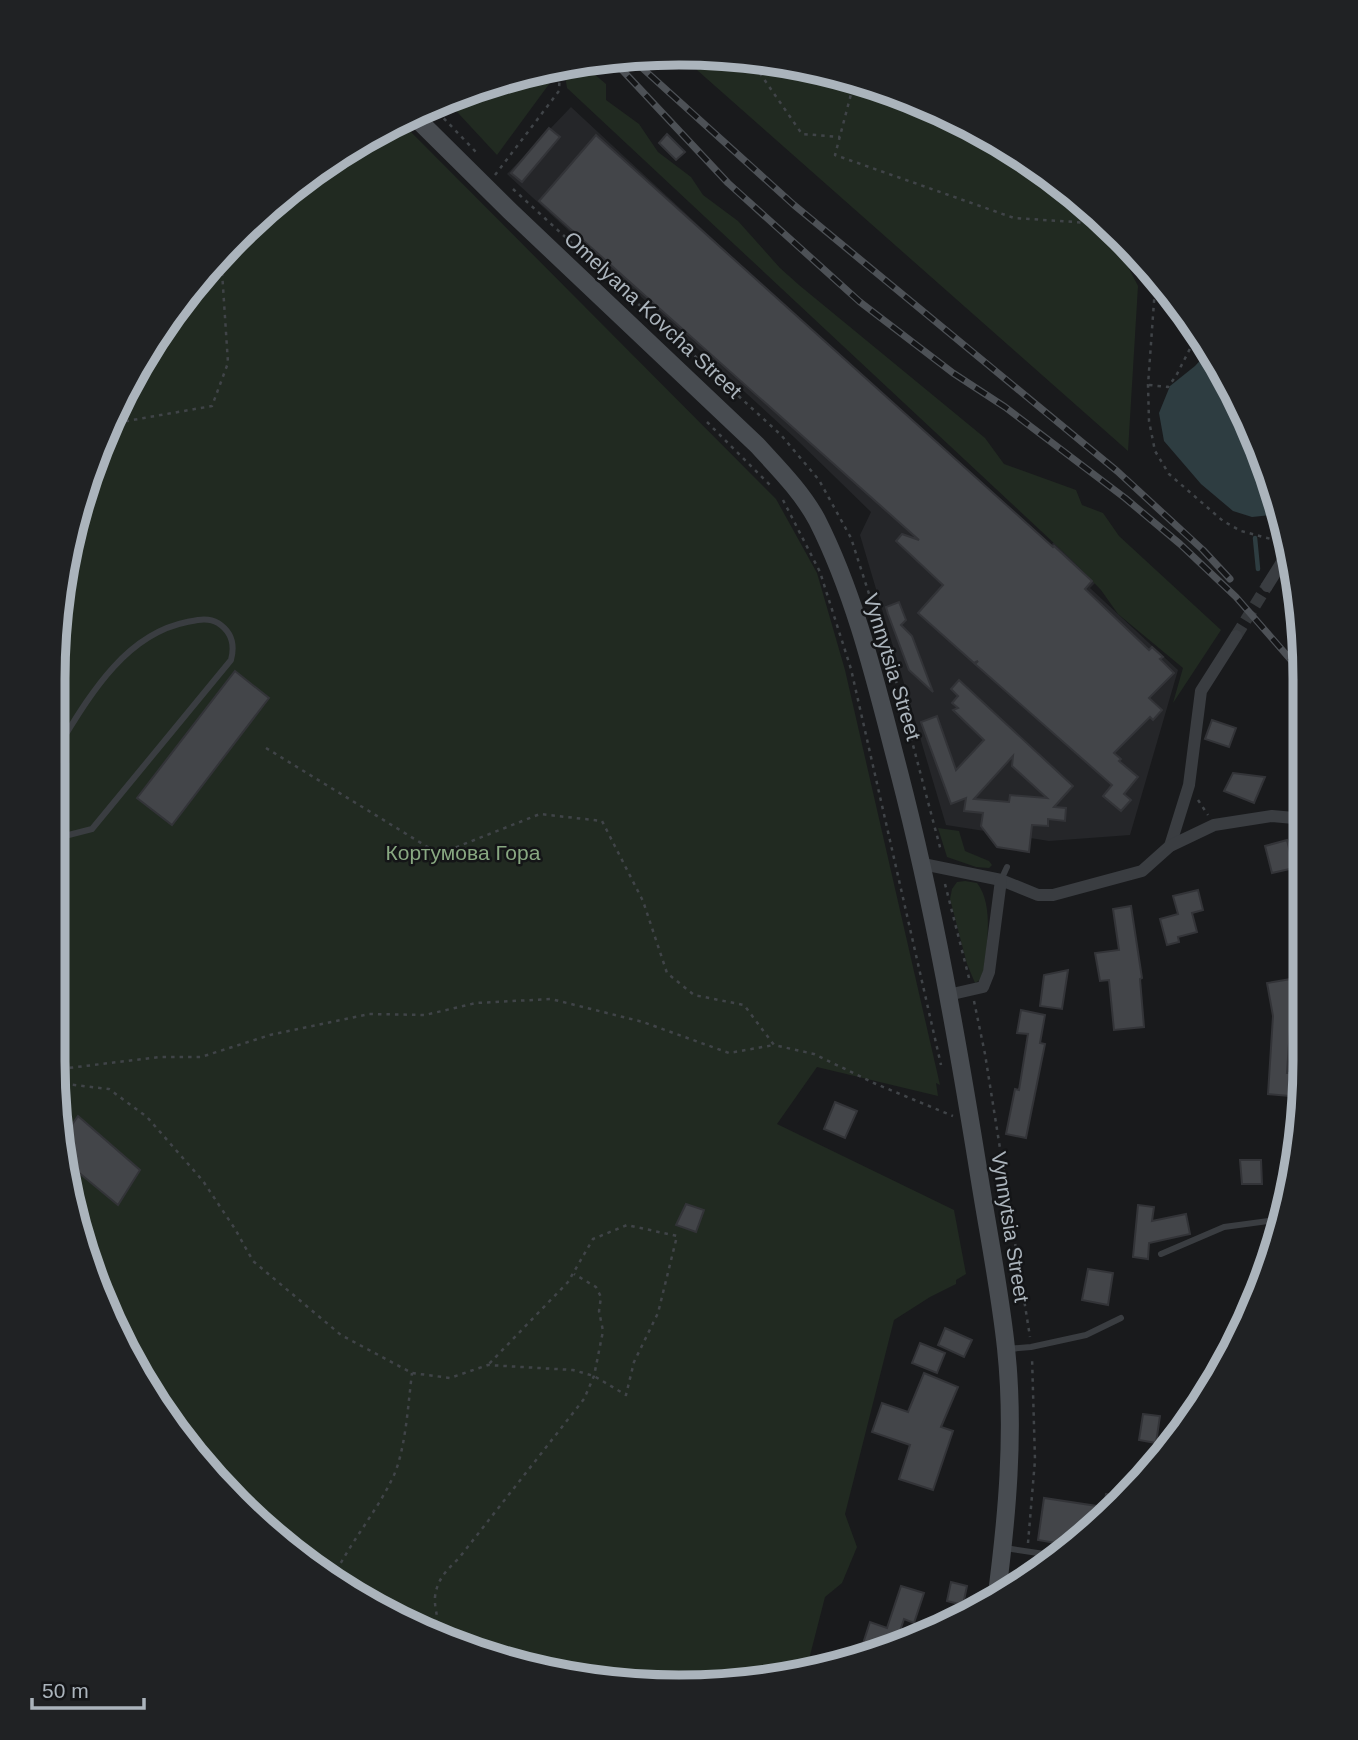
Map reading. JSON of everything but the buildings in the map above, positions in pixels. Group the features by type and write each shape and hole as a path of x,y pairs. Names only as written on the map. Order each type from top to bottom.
{"main road":[{"name":"Omelyana Kovcha Street","path":"420,122 757,444 785,475 815,518 837,565"},
{"name":"Vynnytsia Street","path":"837,565 872,667 923,864 970,1117 1006,1349 1010,1456 998,1586"}],"street":[{"path":"1267,586 1282,563"},
{"path":"1170,846 1189,785 1201,691 1236,636"},
{"path":"923,864 1001,880 1038,895 1052,895 1142,871 1170,846 1214,825 1272,816 1293,818"},
{"path":"948,995 983,988 989,972 1001,880"}],"lane":[{"path":"65,736 97,685 136,647 168,626 203,619 217,623 231,636 234,648 231,660 92,829 65,836"},
{"path":"1001,880 1007,867"},
{"path":"1161,1254 1224,1227 1272,1221"},
{"path":"1006,1349 1031,1347 1086,1335 1121,1318"},
{"path":"1003,1548 1045,1554"}],"path":[{"path":"758,70 802,134 840,137"},
{"path":"484,185 496,174 559,91 560,77"},
{"path":"852,90 835,155 1014,218 1090,223"},
{"path":"123,418 127,421 212,406 228,363 221,270"},
{"path":"1155,291 1148,385 1151,436 1155,451 1169,474 1206,507 1235,528 1277,541"},
{"path":"1148,385 1168,387 1193,342"},
{"path":"704,419 771,487"},
{"path":"781,496 820,572 851,669 941,1065"},
{"path":"267,748 439,854 540,814 602,821 643,901 667,973 694,995 744,1005 774,1045"},
{"path":"1189,785 1214,825"},
{"path":"945,884 985,1054"},
{"path":"65,1068 160,1057 201,1057 270,1035 369,1014 425,1016 475,1003 551,999 643,1022 729,1053 774,1045 814,1054 949,1116 970,1117"},
{"path":"66,1084 109,1089 147,1117 203,1181 235,1228 253,1261 341,1335 412,1373 450,1378 488,1365 573,1370 594,1376 626,1395 634,1362 658,1313 677,1236 627,1225 593,1239 559,1292 488,1365"},
{"path":"436,1624 438,1620 435,1598 442,1575 459,1558 502,1501 554,1441 584,1399 594,1376 603,1332 599,1311 601,1297 596,1287 573,1274"},
{"path":"336,1571 395,1473 412,1373"}],"shaded area":[{"path":"571,107 1047,549 1055,541 1097,581 1090,588 1178,670 1130,835 1049,841 946,825 860,535 871,512 795,438 507,174"},
{"path":"1202,358 1230,407 1261,482 1271,515 1252,517 1233,511 1201,484 1164,441 1159,413 1170,386"}],"green space":[{"path":"692,65 759,70 838,86 876,97 951,128 986,147 1020,168 1084,217 1121,254 1138,286 1128,451"},
{"path":"591,71 606,84 606,100 639,124 658,152 691,177 703,195 738,221 799,285 985,438 1004,464 1076,490 1082,505 1103,513 1119,536 1221,630 1173,703 1183,668 1118,614 1101,590 1071,559 567,88 565,76"},
{"path":"553,78 497,155 454,108 482,97"},
{"name":"Кортумова Гора","path":"407,128 776,499 817,573 845,670 940,1085 936,1083 938,1096 817,1067 777,1124 954,1210 966,1274 956,1280 956,1284 894,1320 845,1514 857,1547 842,1583 825,1597 809,1661 719,1674 639,1674 559,1663 482,1643 407,1612 338,1572 305,1548 274,1523 217,1466 168,1402 128,1333 97,1258 86,1220 70,1141 66,1101 65,679 70,599 86,520 97,482 128,407 147,372 168,338 217,274 274,217 305,192 338,168"},
{"path":"938,828 959,831 965,851 989,861 992,865 989,868 976,867 947,857"},
{"path":"957,882 977,883 983,892 988,916 983,978 975,983 967,964 950,899"}],"waterway":[{"path":"1255,538 1258,569"}],"tunnel":[{"path":"1236,636 1267,586"}],"railway":[{"path":"640,66 794,205 1117,471 1203,550 1230,579"},
{"path":"620,68 728,183 860,302 1125,498 1180,544 1236,597 1293,662"}]}
